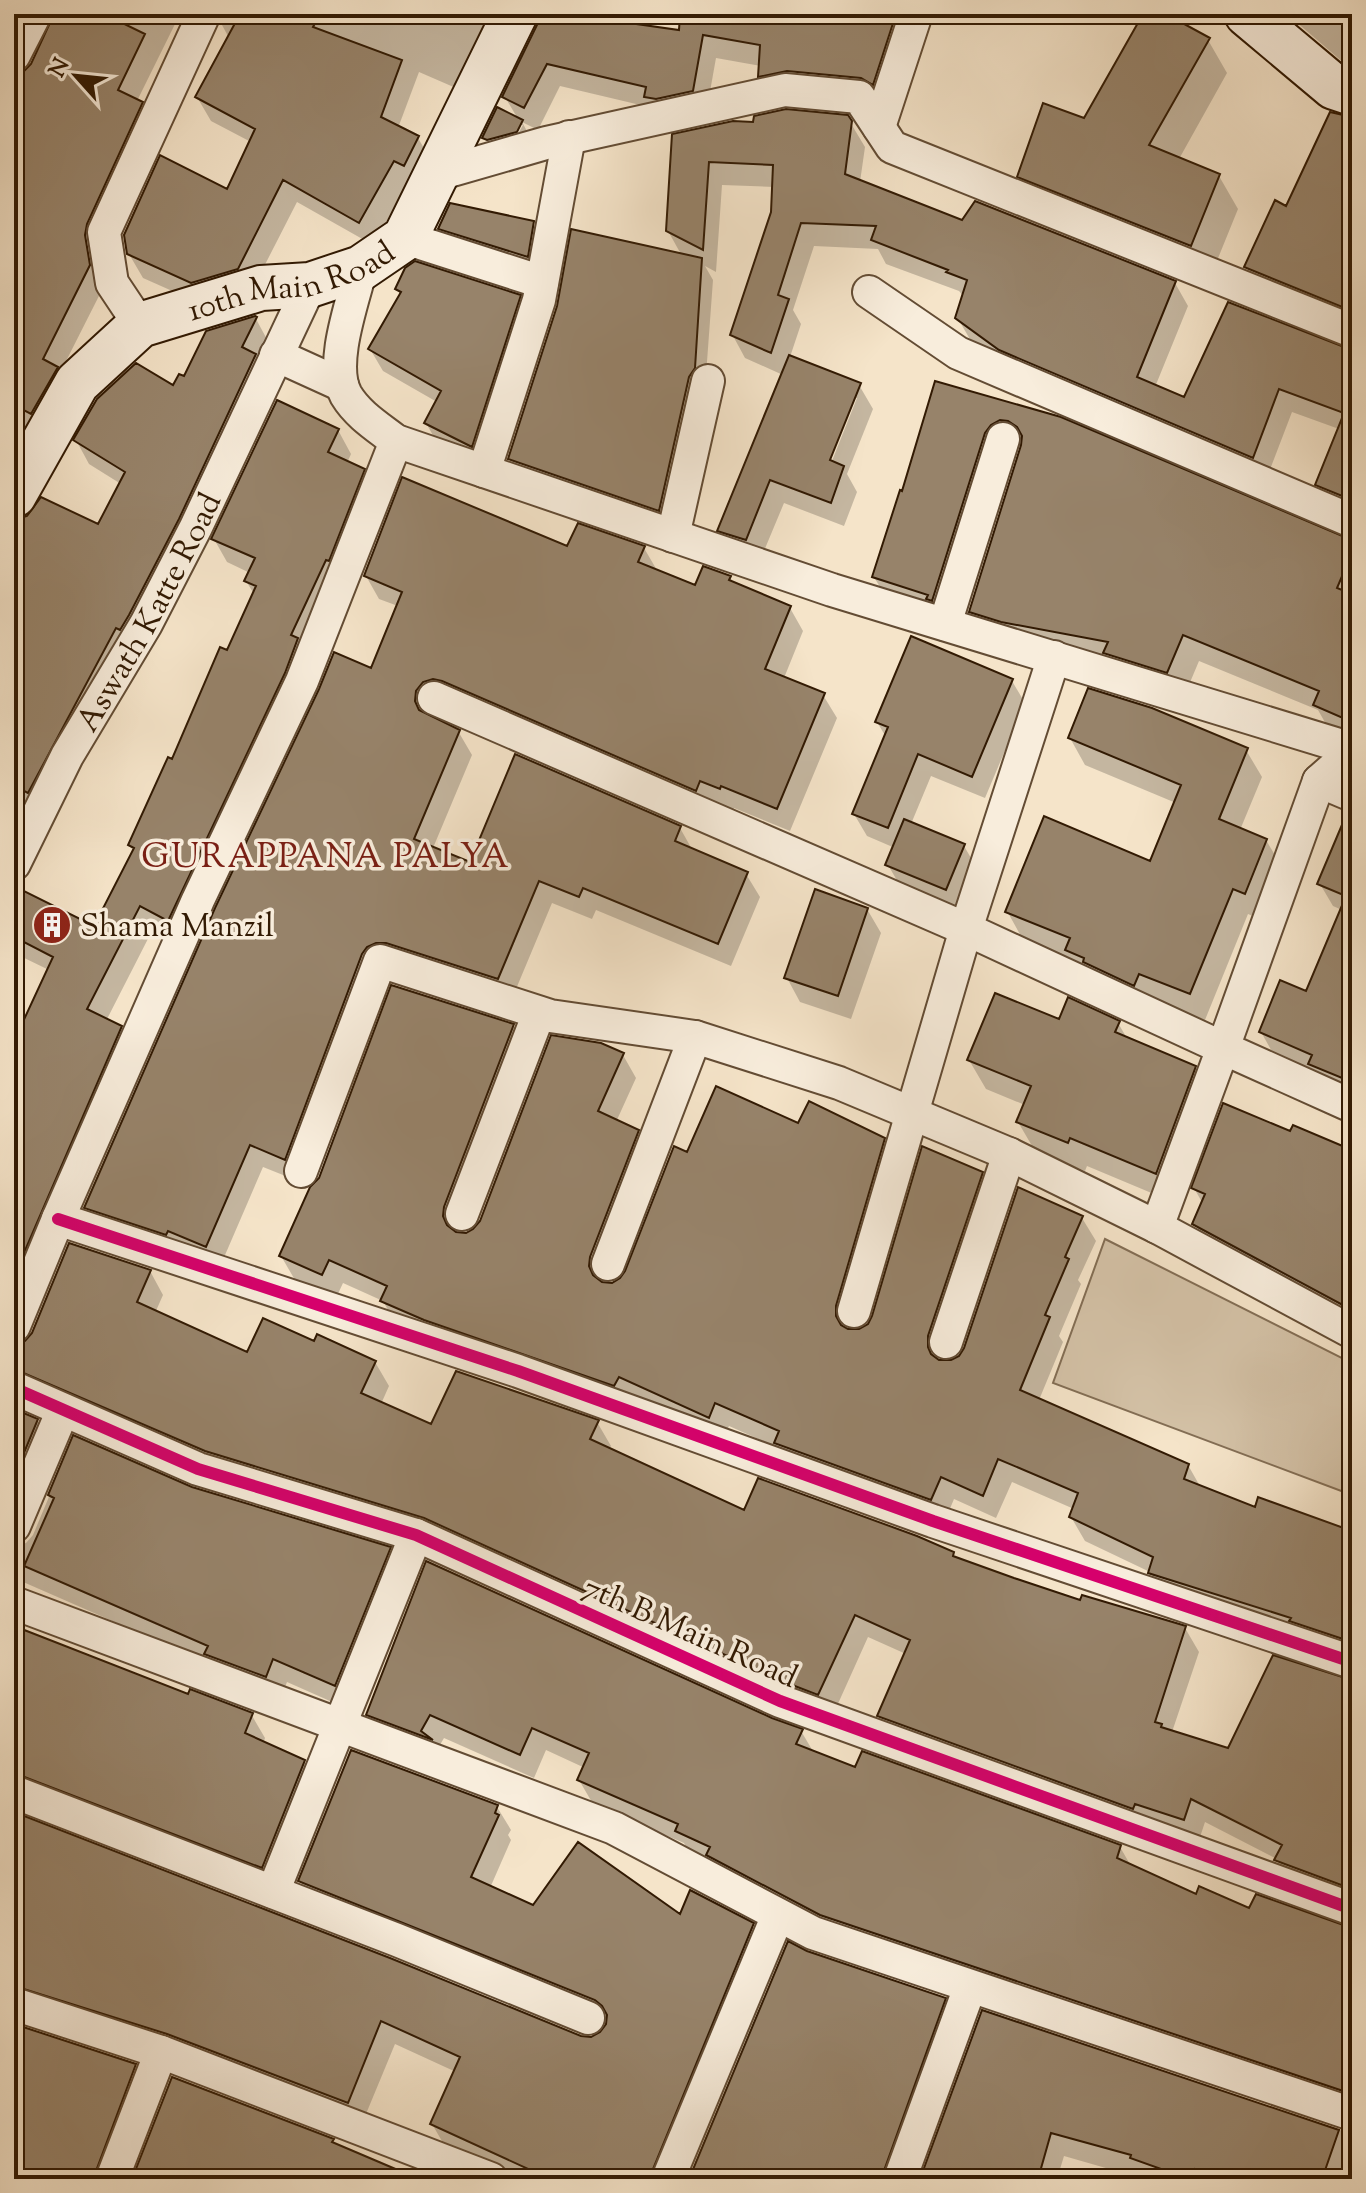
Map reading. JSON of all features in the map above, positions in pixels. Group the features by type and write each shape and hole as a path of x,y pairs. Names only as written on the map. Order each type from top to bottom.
{"street":[{"path":"14,55 35,14"},
{"path":"140,325 112,283 104,232 204,14"},
{"name":"10th Main Road","path":"14,495 77,383 140,325 261,288 310,285 361,268 405,238 515,14"},
{"path":"879,127 916,14"},
{"path":"1247,14 1334,87 1352,93"},
{"path":"435,175 569,137 785,90 859,97 892,147 1352,331"},
{"path":"484,471 539,300 569,137"},
{"path":"405,238 542,282"},
{"path":"361,268 339,366 342,385 347,397 364,417 396,441 832,590 1352,750 1319,781 1157,1227"},
{"name":"Aswath Katte Road","path":"14,864 67,756 146,624 196,527 310,285"},
{"path":"869,292 958,353 1352,521"},
{"path":"276,355 342,385"},
{"path":"673,536 708,381"},
{"path":"945,624 1003,439"},
{"path":"14,1326 198,900 302,681 396,441"},
{"path":"854,1311 914,1115 966,929 1054,657"},
{"path":"434,698 966,929 1352,1106"},
{"path":"1319,781 1352,795"},
{"path":"301,1171 380,961 539,1013 695,1037 839,1083 1009,1154 1157,1227 1352,1332"},
{"path":"462,1214 539,1013"},
{"path":"608,1264 695,1037"},
{"path":"946,1342 1009,1154"},
{"path":"58,1219 518,1371 933,1521 1352,1662"},
{"name":"7th B Main Road","path":"14,1388 198,1469 416,1535 780,1701 1352,1909"},
{"path":"14,1526 63,1410"},
{"path":"273,1892 416,1535"},
{"path":"14,1603 614,1828 813,1933 1352,2114"},
{"path":"14,1792 588,2018"},
{"path":"668,2179 778,1915"},
{"path":"900,2179 970,1987"},
{"path":"14,2004 161,2052 491,2179"},
{"path":"112,2179 161,2052"}],"shaded area":[{"path":"1105,1239 1352,1363 1352,1495 1053,1383"}],"building":[{"path":"54,14 104,14 145,34 118,90 143,102 87,224 85,235 90,265 43,359 58,367 31,414 18,407 14,415 14,74 24,71 31,64"},
{"path":"240,14 320,14 313,27 402,60 381,117 419,136 404,166 394,161 359,223 283,180 238,269 191,283 127,254 124,235 160,155 227,189 255,129 195,97"},
{"path":"540,14 566,14 679,30 680,14 896,14 873,85 861,78 787,71 758,77 760,45 703,35 693,91 656,99 644,97 646,87 547,64 524,108 502,97"},
{"path":"1143,14 1166,14 1210,38 1149,145 1220,174 1191,246 1017,177 1043,103 1084,118"},
{"path":"497,107 523,120 517,132 487,140 482,138"},
{"path":"786,109 848,115 852,121 845,174 962,220 975,201 1176,281 1137,377 1184,397 1228,302 1352,350 1352,500 1315,485 1344,413 1279,389 1253,458 999,350 955,318 967,280 871,240 876,226 801,223 778,295 789,299 771,353 730,335 771,212 773,165 709,162 703,250 666,231 672,134 733,121 753,122 754,116"},
{"path":"1330,112 1352,117 1352,311 1244,267 1275,200 1286,206"},
{"path":"450,203 534,221 528,257 438,229"},
{"path":"571,229 702,258 695,368 689,377 659,511 508,459 557,306"},
{"path":"415,261 521,295 472,447 424,423 441,391 368,349 401,292 395,289 405,268"},
{"path":"255,316 242,347 256,354 179,519 129,615 120,630 116,628 28,793 14,785 14,520 27,516 41,497 98,524 125,472 73,440 97,399 136,363 173,385 179,374 184,376 206,331"},
{"path":"789,355 861,383 830,460 844,466 831,503 770,480 746,540 717,531"},
{"path":"935,381 1061,417 1352,540 1352,553 1337,588 1352,594 1352,722 1313,705 1319,691 1183,635 1167,673 1103,653 1108,642 1001,622 969,612 1021,445 1022,436 1017,427 1008,421 1000,420 985,433 932,601 926,599 928,595 872,577"},
{"path":"277,400 339,429 328,452 365,469 329,561 326,560 291,635 298,638 285,673 168,921 140,906 87,1009 122,1026 14,1276 14,1041 53,957 14,937 14,886 94,926 134,848 128,845 168,757 172,759 220,647 227,650 256,586 244,581 255,558 211,539"},
{"path":"402,477 567,546 578,523 645,546 638,562 695,585 703,566 731,576 729,580 791,606 765,669 825,693 777,809 721,786 720,789 700,781 696,791 442,681 433,679 423,682 416,691 415,701 419,710 460,730 414,839 470,862 515,754 681,826 675,841 748,872 718,944 583,888 579,897 539,881 498,979 386,943 376,943 367,947 362,954 285,1160 250,1145 206,1247 168,1231 166,1235 84,1208 215,908 334,652 371,668 402,592 364,576"},
{"path":"911,636 1013,679 972,777 918,754 888,828 852,814 888,727 875,722"},
{"path":"1088,688 1152,708 1248,748 1219,819 1267,839 1245,894 1233,889 1190,994 1139,974 1134,986 1065,950 1070,938 1005,912 1044,816 1150,861 1181,785 1068,738"},
{"path":"1347,813 1352,814 1352,1054 1342,1078 1308,1064 1312,1055 1259,1032 1280,980 1306,991 1346,896 1317,884"},
{"path":"904,819 965,844 946,890 885,865"},
{"path":"815,889 868,908 838,996 784,978"},
{"path":"391,985 514,1024 444,1207 443,1216 447,1225 456,1232 466,1233 480,1221 551,1035 601,1043 624,1053 598,1111 639,1130 590,1257 589,1266 593,1275 602,1282 612,1283 625,1271 674,1146 687,1152 716,1086 798,1123 809,1101 885,1138 836,1306 836,1316 841,1325 848,1329 859,1329 868,1324 872,1316 922,1146 983,1172 928,1336 931,1354 939,1360 951,1360 959,1356 964,1348 1018,1187 1083,1216 1045,1315 1050,1317 1020,1390 1189,1464 1184,1479 1255,1507 1258,1497 1352,1531 1352,1642 1289,1621 1291,1618 1148,1573 1153,1557 1069,1517 1078,1493 998,1459 983,1496 941,1477 931,1500 774,1443 779,1431 715,1403 709,1418 619,1377 614,1386 424,1320 380,1301 387,1286 329,1260 322,1275 279,1256 310,1187 319,1178"},
{"path":"995,993 1059,1019 1068,997 1120,1021 1115,1032 1196,1066 1156,1174 1070,1138 1068,1143 1016,1122 1031,1086 967,1060"},
{"path":"1223,1103 1290,1131 1293,1125 1352,1150 1352,1310 1192,1224 1205,1194 1191,1188"},
{"path":"69,1243 151,1270 137,1302 247,1352 263,1318 314,1341 317,1334 376,1361 361,1393 431,1424 456,1371 599,1420 590,1439 744,1510 758,1478 917,1536 954,1552 953,1556 1014,1578 1080,1600 1082,1595 1186,1626 1155,1722 1162,1724 1161,1727 1228,1748 1273,1655 1352,1680 1352,1889 1274,1860 1282,1845 1191,1799 1184,1820 1135,1804 1133,1809 877,1716 910,1640 855,1615 818,1695 424,1518 205,1451 14,1369 14,1345 25,1341 32,1333"},
{"path":"14,1409 38,1419 14,1477"},
{"path":"73,1435 192,1487 391,1547 335,1686 273,1659 266,1677 204,1654 208,1646 24,1566 54,1498 48,1495"},
{"path":"426,1561 772,1718 803,1729 796,1744 855,1767 862,1751 1121,1845 1117,1858 1196,1894 1199,1886 1249,1908 1256,1894 1352,1928 1352,2094 820,1915 706,1855 710,1847 675,1831 678,1824 577,1780 589,1753 532,1728 520,1755 430,1715 421,1731 433,1740 366,1715"},
{"path":"14,1626 188,1694 190,1689 253,1713 245,1733 305,1760 262,1868 14,1773"},
{"path":"351,1750 498,1805 495,1813 499,1815 471,1877 533,1905 578,1842 680,1914 690,1890 754,1923 649,2179 550,2179 430,2124 460,2057 381,2021 348,2103 167,2034 14,1986 14,1812 581,2036 591,2037 600,2032 606,2024 607,2015 595,2000 298,1881"},
{"path":"788,1941 807,1951 946,1998 881,2179 689,2179"},
{"path":"982,2010 1339,2130 1322,2179 1225,2179 1195,2169 1189,2179 1130,2158 1131,2155 1051,2133 1038,2179 920,2179"},
{"path":"14,2024 136,2064 93,2179 14,2179"},
{"path":"172,2077 334,2139 332,2142 419,2179 132,2179"}],"cycle path":[{"path":"58,1219 518,1371 933,1521 1352,1662"},
{"path":"14,1388 198,1469 416,1535 780,1701 1352,1909"}],"place":[{"name":"Shama Manzil","path":"52,925"}],"district":[{"name":"GURAPPANA PALYA","path":"326,855"}]}
